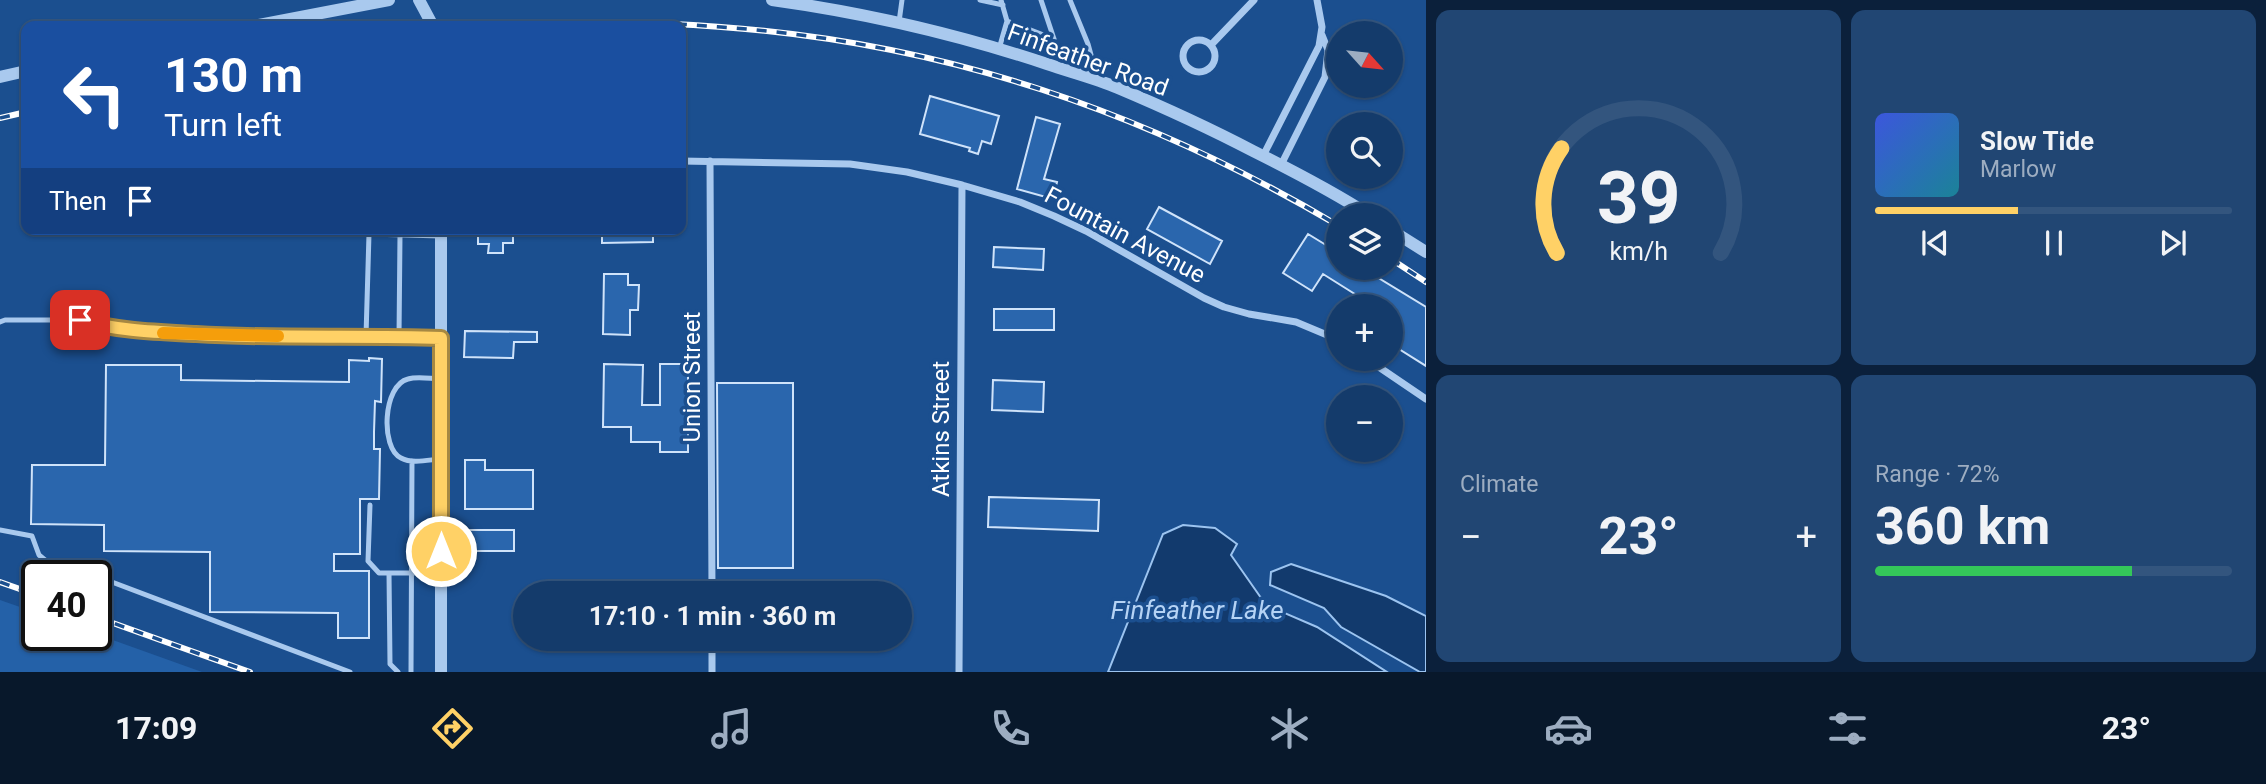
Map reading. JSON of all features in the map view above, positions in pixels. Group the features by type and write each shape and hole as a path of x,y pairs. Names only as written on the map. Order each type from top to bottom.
{"street":[{"path":"279,21 389,0"},
{"path":"419,0 430,21"},
{"name":"Finfeather Road","path":"772,0 834,4 933,29 1116,87 1218,133 1331,190 1351,203"},
{"path":"1211,45 1254,0"},
{"path":"1280,165 1325,77 1328,50 1322,34 1317,0"},
{"path":"1264,156 1305,76 1322,34"},
{"path":"1202,40 1211,45 1215,55 1212,66 1203,72 1188,68 1183,58 1188,44 1202,40"},
{"path":"0,77 21,73"},
{"name":"Fountain Avenue","path":"686,161 850,164 907,173 962,186 1020,202 1054,216 1224,307 1296,322 1326,335"},
{"name":"Union Street","path":"710,161 712,581"},
{"name":"Atkins Street","path":"959,672 962,186"},
{"path":"440,672 441,235"},
{"path":"1403,238 1426,252"},
{"path":"1385,371 1426,399"},
{"path":"712,651 712,672"}],"lane":[{"path":"900,22 902,0"},
{"path":"980,0 1002,2 1007,21 999,49"},
{"path":"1007,21 1054,39 1041,0"},
{"path":"1070,0 1091,55 1087,77"},
{"path":"366,336 369,235"},
{"path":"399,337 400,235"},
{"path":"0,322 80,320 150,332 221,336 441,338"},
{"path":"441,379 408,378 400,383 389,400 388,441 390,448 404,460 441,459"},
{"path":"411,672 412,461"},
{"path":"370,505 368,561 379,573 441,573"},
{"path":"0,530 32,536 39,555 45,560"},
{"path":"389,573 390,664 398,672"},
{"path":"112,582 350,672"}],"shaded area":[{"path":"0,600 21,607 21,651 112,651 112,640 202,672 0,672"}],"water":[{"name":"Finfeather Lake","path":"1183,525 1215,528 1237,544 1231,555 1266,605 1317,627 1387,672 1108,672 1163,534"},
{"name":"Finfeather Lake","path":"1291,564 1386,596 1426,616 1426,672 1420,672 1341,627 1324,608 1270,585 1271,572"}],"building":[{"path":"930,96 999,116 991,144 982,141 978,154 969,151 970,148 920,134"},
{"path":"1036,117 1060,124 1044,179 1057,182 1053,199 1017,189"},
{"path":"1159,207 1222,241 1210,264 1147,229"},
{"path":"1308,234 1326,245 1326,276 1323,274 1312,291 1283,273"},
{"path":"478,235 513,235 513,243 503,243 503,253 488,253 489,244 478,244"},
{"path":"602,235 653,235 653,242 602,243"},
{"path":"994,247 1044,249 1043,270 993,267"},
{"path":"604,274 628,274 628,285 639,285 638,310 630,310 630,335 603,334"},
{"path":"1333,280 1382,280 1426,307 1426,366 1403,352 1403,294 1355,294"},
{"path":"994,309 1054,309 1054,330 994,330"},
{"path":"465,331 537,332 537,342 514,342 513,358 464,357"},
{"path":"369,358 382,359 381,402 375,401 374,432 374,449 380,449 379,499 360,499 360,554 334,554 334,571 369,571 369,638 338,638 338,613 210,612 210,552 104,551 104,525 31,524 32,465 105,465 106,365 181,365 181,380 349,382 349,360 369,361"},
{"path":"604,364 643,365 642,405 660,405 660,364 688,364 688,452 660,452 660,442 631,442 631,427 603,427"},
{"path":"993,380 1044,382 1043,412 992,410"},
{"path":"717,383 793,383 793,568 718,568"},
{"path":"465,460 485,460 485,470 533,470 533,509 465,509"},
{"path":"989,497 1099,500 1098,531 988,527"},
{"path":"462,530 514,530 514,551 464,551"}],"railway":[{"path":"686,25 804,35 885,49 964,67 1042,90 1118,117 1193,149 1267,185 1326,219"},
{"path":"0,118 21,113"},
{"path":"1403,267 1426,282"},
{"path":"0,582 21,589"},
{"path":"112,623 250,672"}],"slow traffic":[{"path":"163,333 278,336"}],"route":[{"path":"80,320 150,332 221,336 441,338 441,551"}]}
